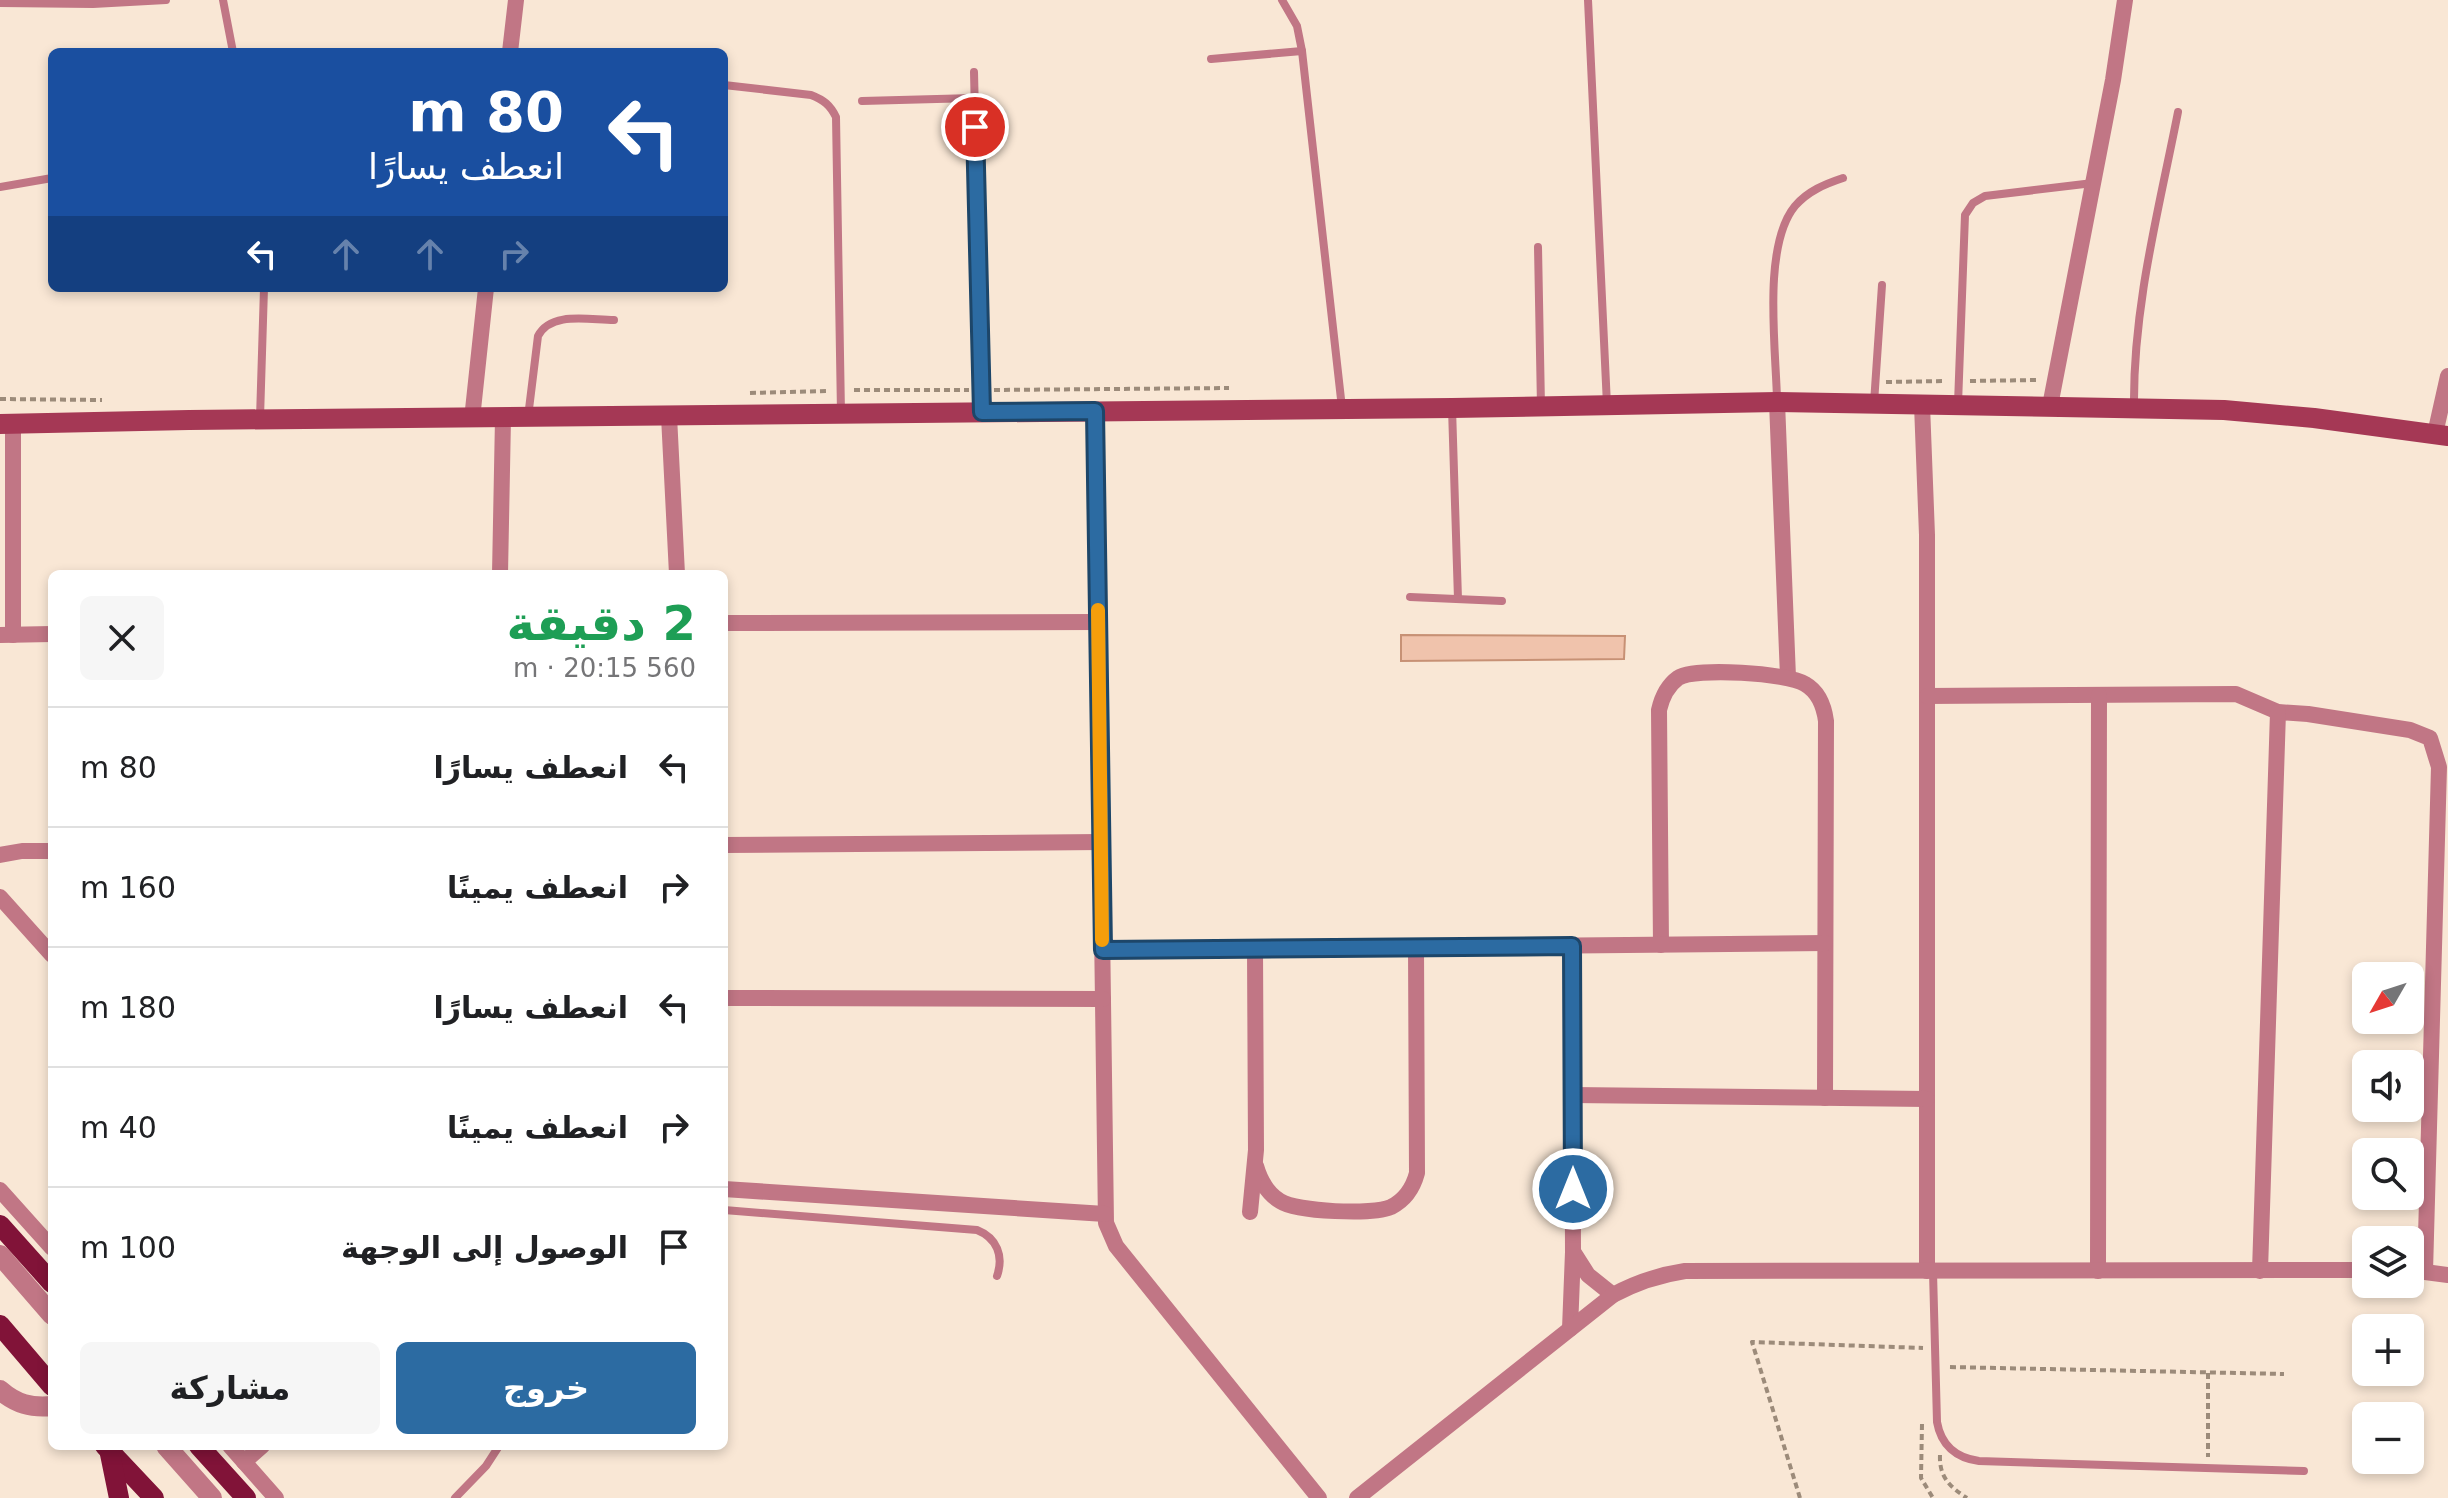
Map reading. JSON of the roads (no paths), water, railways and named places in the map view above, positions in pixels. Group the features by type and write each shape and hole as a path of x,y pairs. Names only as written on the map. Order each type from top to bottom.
{"main road":[{"path":"6,424 1777,402 2134,407 2269,413 2442,435"},
{"path":"0,1225 48,1279"},
{"path":"0,1325 48,1381"},
{"path":"108,1450 118,1483 119,1498"},
{"path":"109,1450 154,1498"},
{"path":"203,1450 246,1498"}],"street":[{"path":"510,48 516,0"},
{"path":"2050,406 2113,80 2125,0"},
{"path":"472,419 486,292"},
{"path":"2442,435 2448,376"},
{"path":"1777,402 1788,677"},
{"path":"1922,405 1927,535 1930,1271"},
{"path":"1095,411 1107,1231 1319,1498"},
{"path":"669,416 677,570"},
{"path":"500,570 503,418"},
{"path":"6,424 6,635 48,634"},
{"path":"728,623 1098,622"},
{"path":"1661,945 1659,710 1665,692 1678,679 1703,671 1788,677 1807,685 1815,692 1824,710 1825,1098"},
{"path":"1927,696 2236,694 2278,712 2410,730 2430,738 2439,767 2419,1226"},
{"path":"2098,1271 2099,695"},
{"path":"2260,1271 2278,712"},
{"path":"728,845 1101,842"},
{"path":"0,855 48,851"},
{"path":"0,897 48,951"},
{"path":"1103,950 1825,943"},
{"path":"1570,1329 1573,1252 1572,946"},
{"path":"1256,1166 1269,1192 1285,1204 1297,1207 1335,1211 1384,1209 1406,1196 1417,1173 1416,947"},
{"path":"1250,1212 1256,1166 1255,949"},
{"path":"728,998 1103,999"},
{"path":"1572,1095 1927,1099"},
{"path":"728,1189 1105,1214"},
{"path":"0,1190 48,1244"},
{"path":"1573,1252 1588,1275 1613,1295"},
{"path":"0,1255 48,1310"},
{"path":"1357,1498 1613,1295 1652,1277 1685,1271 2352,1270"},
{"path":"2424,1272 2448,1275"},
{"path":"0,1390 11,1399 29,1406 48,1406"},
{"path":"170,1450 212,1498"},
{"path":"234,1450 276,1498"},
{"path":"244,1462 258,1450"}],"lane":[{"path":"0,3 93,4 166,0"},
{"path":"223,0 232,48"},
{"path":"1282,0 1297,26 1302,51 1342,409"},
{"path":"1588,0 1607,406"},
{"path":"1211,59 1302,51"},
{"path":"974,72 982,412"},
{"path":"728,85 811,95 822,99 836,117 841,414"},
{"path":"862,101 974,98"},
{"path":"2134,407 2135,350 2141,300 2178,112"},
{"path":"1777,402 1774,323 1776,256 1781,229 1796,205 1817,187 1843,178"},
{"path":"0,187 48,179"},
{"path":"1958,405 1965,215 1973,203 1985,196 2093,183"},
{"path":"1538,247 1541,406"},
{"path":"1874,404 1882,285"},
{"path":"260,419 264,292"},
{"path":"528,418 538,336 543,327 556,320 614,320"},
{"path":"1452,408 1458,599"},
{"path":"1410,597 1502,601"},
{"path":"728,1210 977,1230 996,1245 1000,1260 997,1276"},
{"path":"1930,1271 1937,1422 1943,1441 1952,1451 1971,1460 2304,1471"},
{"path":"455,1498 486,1466 496,1450"}]}
